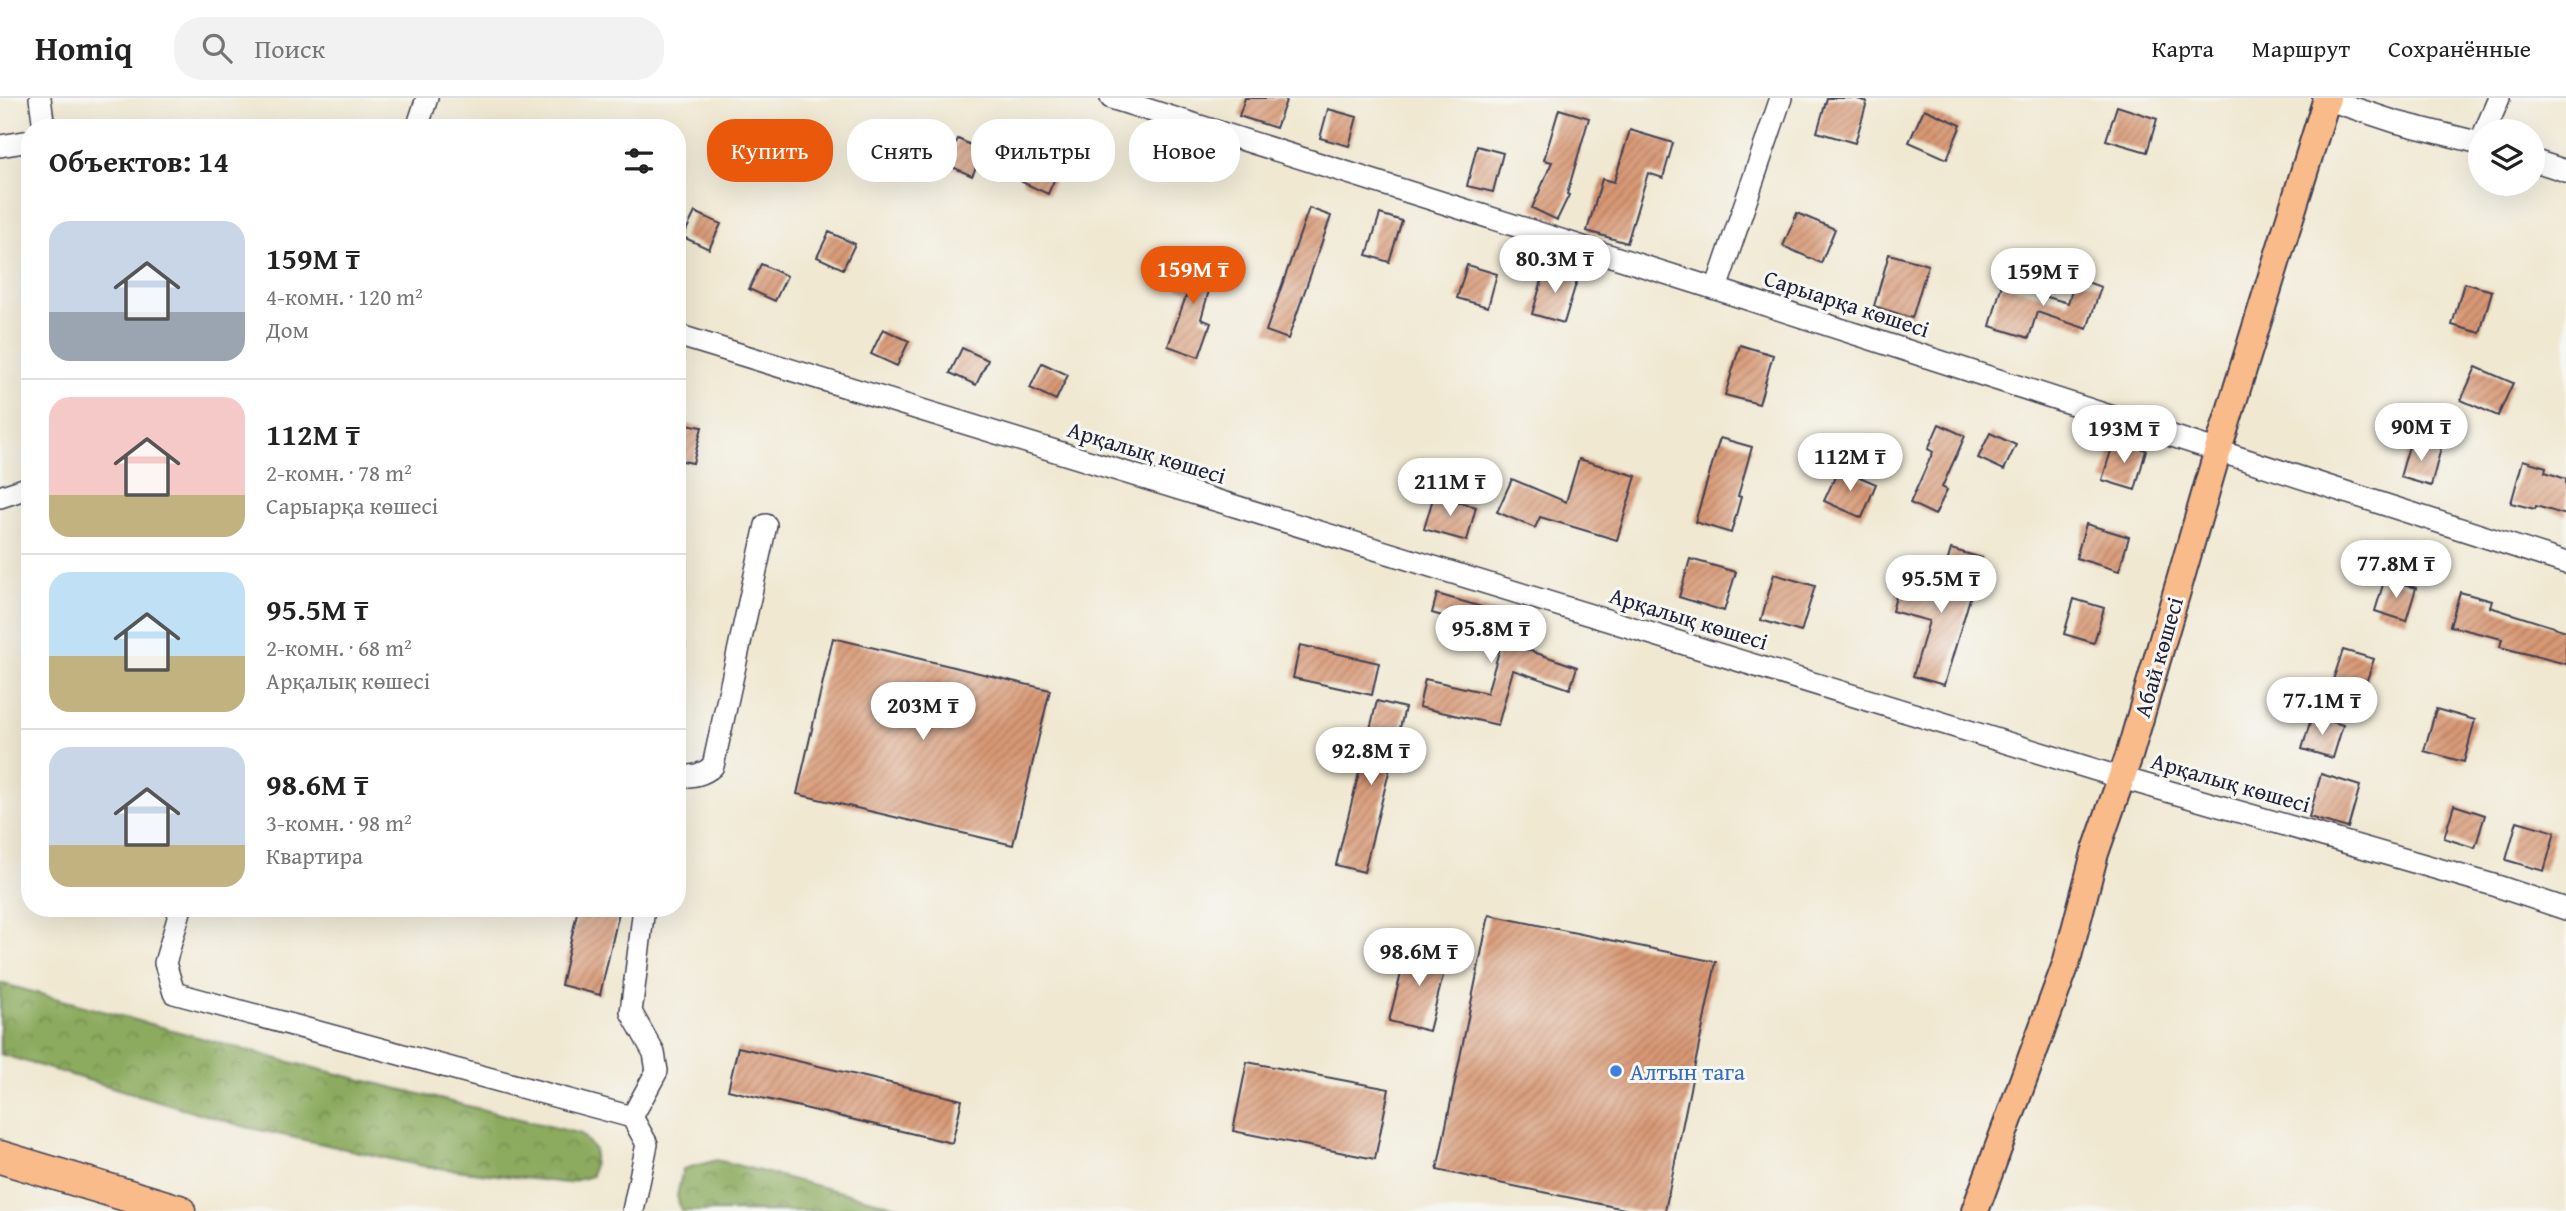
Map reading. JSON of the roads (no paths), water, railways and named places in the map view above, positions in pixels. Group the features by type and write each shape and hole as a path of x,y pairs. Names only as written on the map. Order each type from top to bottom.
{"highway":[{"path":"0,1157 179,1211"}],"main road":[{"name":"Абай көшесі","path":"1975,1211 2066,964 2095,853 2122,778 2218,450 2326,98"}],"street":[{"path":"40,98 43,119"},
{"path":"420,119 427,98"},
{"name":"Сарыарқа көшесі","path":"1111,98 1716,289 2566,563"},
{"path":"1716,289 1781,98"},
{"path":"2326,98 2396,122 2468,139"},
{"path":"2490,119 2499,98"},
{"path":"0,146 21,142"},
{"path":"2545,164 2566,171"},
{"name":"Арқалық көшесі","path":"686,338 2122,778 2497,886 2566,909"},
{"path":"0,497 21,490"},
{"path":"686,776 706,772 713,766 766,525"},
{"path":"178,917 164,963 174,993 632,1116 648,1144 633,1211"},
{"path":"632,1116 657,1072 654,1053 631,1012 643,917"}],"place":[{"name":"Алтын тага","path":"1616,1071"}]}
